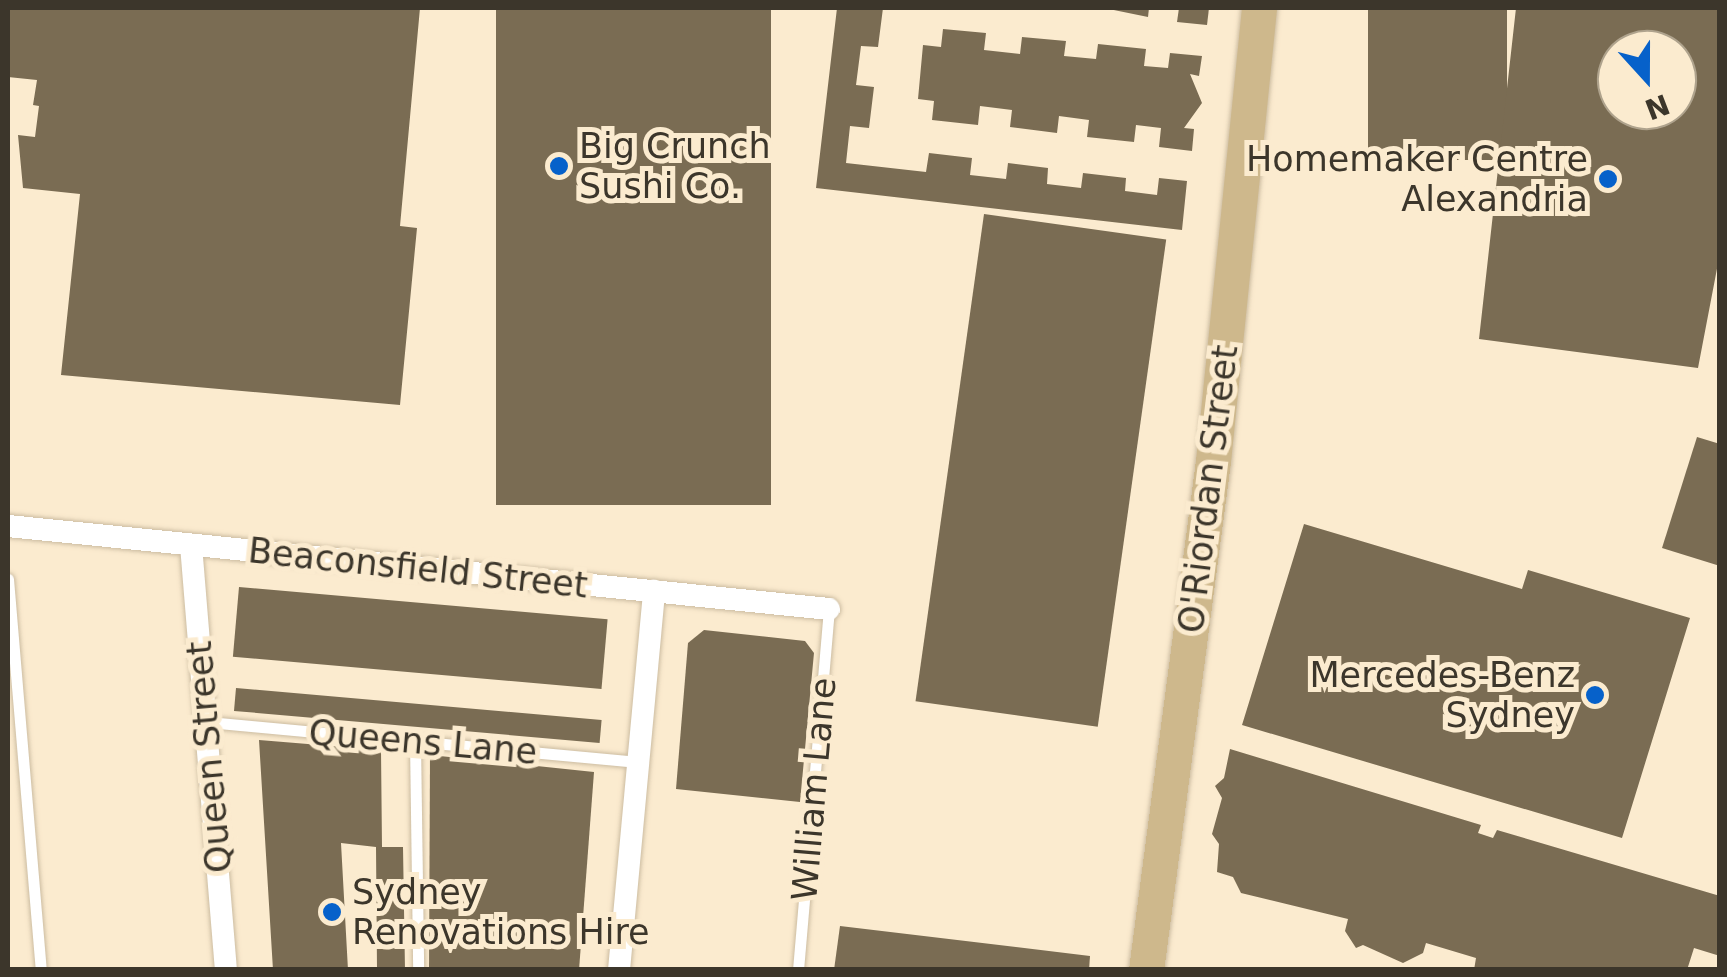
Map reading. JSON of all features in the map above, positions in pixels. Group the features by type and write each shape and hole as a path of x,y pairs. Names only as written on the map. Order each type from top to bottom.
{"main road":[{"name":"O'Riordan Street","path":"1146,970 1213,461 1259,8"}],"street":[{"name":"Beaconsfield Street","path":"8,526 830,609"},
{"name":"Queen Street","path":"191,545 226,970"},
{"path":"619,970 654,591"}],"lane":[{"path":"8,578 41,970"},
{"name":"William Lane","path":"798,970 830,609"},
{"name":"Queens Lane","path":"208,722 638,762"},
{"path":"414,741 418,970"}],"building":[{"path":"8,8 420,8 400,226 417,228 400,405 61,375 80,194 23,188 18,135 35,137 39,106 33,105 37,80 8,77"},
{"path":"496,8 771,8 771,505 496,505"},
{"path":"837,8 883,8 878,47 861,46 856,85 874,87 869,128 850,126 846,163 926,172 929,153 972,158 970,175 1006,179 1008,163 1048,168 1047,184 1081,188 1083,173 1126,178 1125,191 1157,195 1159,178 1187,181 1182,230 816,188"},
{"path":"1104,8 1149,8 1148,17"},
{"path":"1179,8 1209,8 1207,25 1177,22"},
{"path":"1368,8 1507,8 1507,160 1368,160"},
{"name":"Homemaker Centre Alexandria","path":"1516,8 1720,8 1720,253 1698,368 1479,339"},
{"path":"943,29 986,33 984,50 1020,54 1022,37 1066,41 1064,56 1096,59 1098,44 1146,49 1144,66 1168,68 1170,53 1202,56 1199,76 1190,74 1202,103 1184,128 1194,129 1192,151 1159,147 1161,128 1136,125 1134,142 1087,137 1089,120 1059,116 1057,133 1010,127 1012,110 980,106 978,125 932,120 934,101 918,99 923,45 941,47"},
{"path":"984,214 1166,240 1098,727 916,701"},
{"path":"1697,437 1720,444 1720,566 1662,548"},
{"path":"1304,524 1522,589 1528,570 1690,618 1622,838 1242,725"},
{"path":"239,587 608,619 601,689 233,657"},
{"path":"704,630 805,641 814,653 800,802 676,789 688,643"},
{"path":"236,688 602,720 600,743 234,711"},
{"path":"259,740 381,750 382,847 403,847 405,970 377,970 376,847 341,843 348,970 273,970"},
{"path":"1230,749 1481,825 1478,833 1493,838 1497,830 1720,896 1720,956 1694,948 1687,970 1474,970 1476,958 1426,943 1423,953 1403,963 1363,945 1356,948 1345,931 1348,919 1241,893 1233,877 1217,872 1219,844 1212,834 1222,798 1215,786 1224,778"},
{"path":"430,755 594,772 579,970 429,970"},
{"path":"840,926 1090,956 1089,970 834,970"}],"place":[{"name":"Big Crunch Sushi Co.","path":"559,166"},
{"name":"Homemaker Centre Alexandria","path":"1608,179"},
{"name":"Mercedes-Benz Sydney","path":"1595,695"},
{"name":"Sydney Renovations Hire","path":"332,912"}]}
